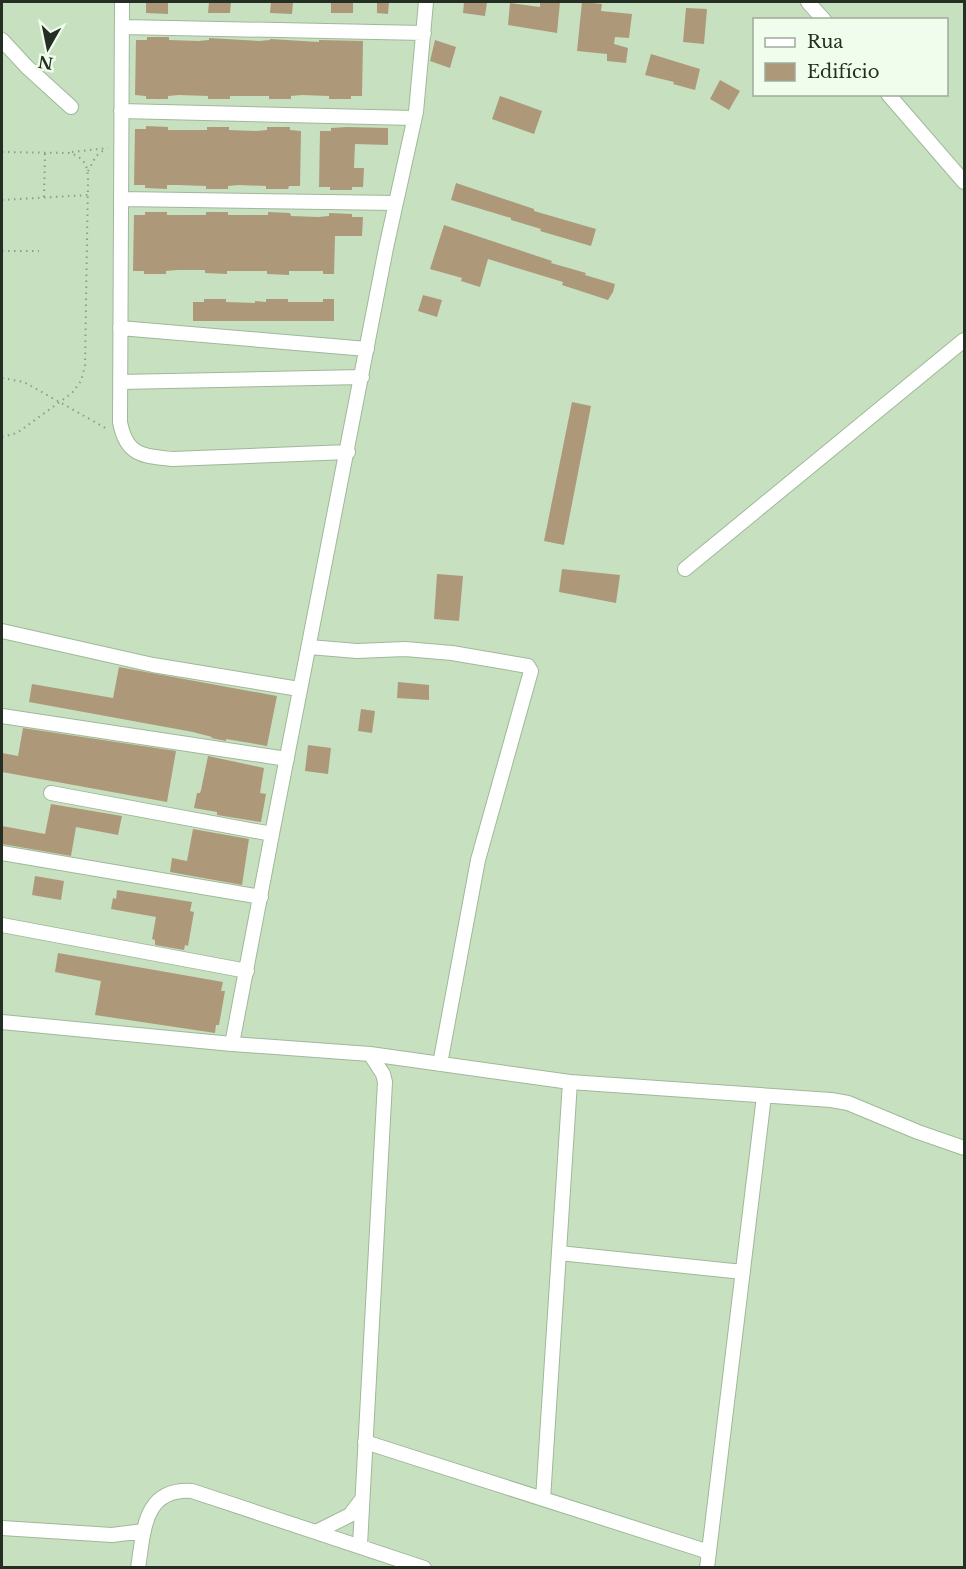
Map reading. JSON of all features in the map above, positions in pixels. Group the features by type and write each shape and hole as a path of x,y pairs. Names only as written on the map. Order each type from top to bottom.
{"street":[{"path":"122,2 120,328 122,437 133,451 152,457 172,459 348,452"},
{"path":"232,1044 299,689 414,118 426,2"},
{"path":"808,2 822,18"},
{"path":"122,27 424,33"},
{"path":"2,40 70,107"},
{"path":"890,96 964,182"},
{"path":"121,111 414,118"},
{"path":"121,199 396,203"},
{"path":"120,328 367,349"},
{"path":"686,569 964,340"},
{"path":"120,382 362,376"},
{"path":"2,631 153,665 299,689"},
{"path":"309,647 357,651 405,649 452,653 528,666 531,671 478,860 440,1064"},
{"path":"2,716 287,759"},
{"path":"51,793 272,834"},
{"path":"2,853 261,897"},
{"path":"2,925 247,971"},
{"path":"2,1022 232,1044 370,1054 570,1082 831,1100 848,1103 964,1148"},
{"path":"360,1545 385,1082 383,1074 370,1054"},
{"path":"543,1498 570,1082"},
{"path":"707,1568 764,1096"},
{"path":"559,1253 743,1272"},
{"path":"365,1442 709,1552"},
{"path":"138,1568 149,1511 155,1502 165,1495 179,1490 192,1491 424,1568"},
{"path":"318,1532 350,1515 362,1499"},
{"path":"2,1528 112,1535 144,1531"}],"path":[{"path":"2,152 69,153 110,147 96,156 88,171"},
{"path":"44,196 45,153"},
{"path":"2,437 17,433 72,393 81,381 85,366 88,171 85,162 69,153"},
{"path":"2,200 88,195"},
{"path":"2,250 39,250"},
{"path":"2,378 24,382 122,437"}],"building":[{"path":"146,2 168,2 168,14 146,13"},
{"path":"209,2 231,2 230,13 208,13"},
{"path":"271,2 293,2 292,14 270,13"},
{"path":"331,2 353,2 353,13 331,13"},
{"path":"377,2 389,2 388,14 377,13"},
{"path":"464,2 487,2 485,16 463,13"},
{"path":"540,2 560,2 557,33 508,25 510,3 540,7"},
{"path":"582,2 602,4 601,11 632,14 629,38 615,37 614,44 628,48 626,63 607,61 607,54 577,51"},
{"path":"686,8 707,9 704,44 683,42"},
{"path":"147,37 198,41 209,40 209,38 259,41 270,39 319,42 319,40 363,41 362,96 351,96 351,99 302,95 291,96 291,99 269,99 269,96 230,96 230,99 208,99 208,96 179,95 168,96 168,99 146,99 146,96 135,95 136,40 147,40"},
{"path":"435,40 456,47 450,68 430,61"},
{"path":"651,54 700,69 695,90 645,75"},
{"path":"720,80 740,91 729,110 710,99"},
{"path":"500,96 542,111 534,134 492,119"},
{"path":"146,126 168,127 168,130 207,130 207,127 229,127 229,130 256,131 267,130 267,127 290,127 290,130 301,131 300,186 289,186 288,189 266,189 266,186 239,185 228,186 228,189 206,189 206,186 167,185 167,189 134,185 135,129 146,129"},
{"path":"347,127 388,128 388,145 355,144 354,168 364,168 363,187 352,187 352,190 330,190 330,187 319,187 320,131"},
{"path":"456,183 534,209 534,211 596,229 591,246 451,200"},
{"path":"145,212 167,212 167,215 206,215 206,212 228,212 228,215 268,215 268,212 318,217 329,216 329,213 352,214 352,217 363,217 362,236 335,236 334,274 323,274 323,271 289,271 289,275 267,274 267,271 227,271 227,274 205,273 205,270 177,270 166,271 166,274 144,274 144,271 133,271 134,215 145,215"},
{"path":"444,225 615,284 613,292 608,300 562,285 563,282 488,259 480,287 461,281 462,278 430,269"},
{"path":"423,295 442,300 437,317 418,311"},
{"path":"204,299 255,303 255,301 266,302 266,299 288,299 288,302 323,302 323,299 334,299 334,321 193,321 193,302 204,302"},
{"path":"572,402 591,406 564,545 544,541"},
{"path":"562,569 620,575 616,603 559,592"},
{"path":"437,574 463,576 459,621 434,619"},
{"path":"119,667 277,696 267,746 226,739 226,741 193,732 29,702 32,684 113,698"},
{"path":"398,682 429,685 429,700 397,698"},
{"path":"361,709 375,711 372,733 358,731"},
{"path":"23,728 176,751 167,802 2,772 2,753 18,756"},
{"path":"308,745 331,748 328,774 305,771"},
{"path":"208,756 264,768 260,793 266,794 261,822 217,815 217,812 194,808 197,793 201,790"},
{"path":"51,804 122,816 118,835 76,827 71,856 2,844 2,826 45,834"},
{"path":"193,829 249,839 242,885 170,872 172,858 187,861"},
{"path":"35,876 64,881 61,900 32,895"},
{"path":"117,890 192,902 190,911 194,912 188,946 185,945 184,950 155,945 155,940 152,939 156,917 111,909"},
{"path":"58,953 223,982 221,991 225,991 219,1025 216,1025 215,1033 95,1015 101,981 55,972"}]}
